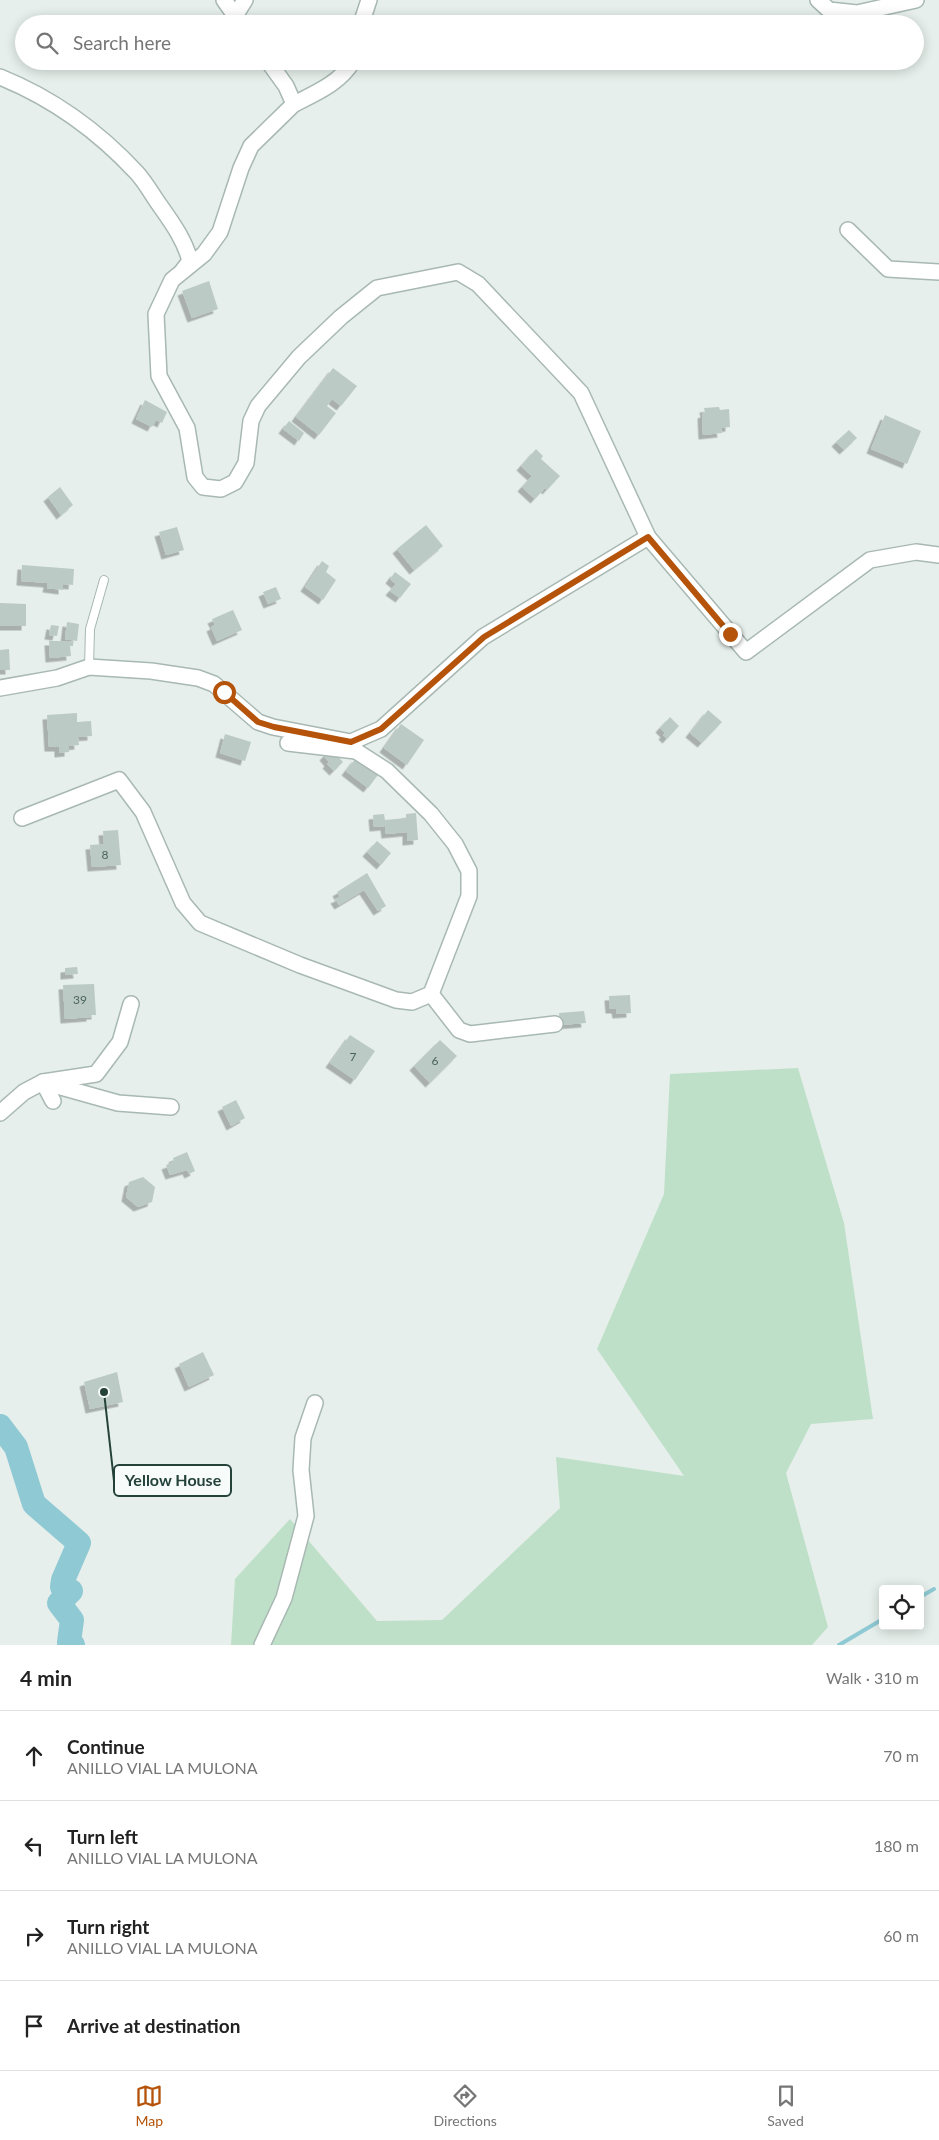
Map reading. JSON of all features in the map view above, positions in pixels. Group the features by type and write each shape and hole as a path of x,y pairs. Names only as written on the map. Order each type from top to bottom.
{"street":[{"path":"224,0 234,15"},
{"path":"240,15 245,0"},
{"path":"364,15 369,0"},
{"path":"818,0 829,10 858,14 916,0"},
{"path":"274,70 286,86 294,104"},
{"path":"347,70 325,90 294,104 251,146 220,232 204,254 172,280 156,314 158,369 187,428 195,477 202,487 221,489 234,482 246,463 251,422 258,406 299,357 341,317 376,288 458,272 478,284 581,393 648,537 746,652 870,560 916,552 939,555"},
{"path":"0,77 26,87 92,130 138,174 177,230 188,251 190,261 181,272"},
{"path":"848,230 888,269 939,272"},
{"path":"288,743 354,747 381,729 484,637 648,537"},
{"path":"1,686 57,678 89,667 151,671 198,678 214,684 258,722 354,747 387,771 420,802 455,844 469,871 469,896 431,994 412,1002 396,1000 300,965 200,923 183,903 143,812 119,780 22,818"},
{"path":"431,994 459,1030 470,1034 555,1024"},
{"path":"0,1113 24,1092 43,1082 96,1074 120,1042 131,1004"},
{"path":"43,1082 53,1101"},
{"path":"43,1082 118,1104 171,1107"},
{"path":"262,1645 284,1598 306,1516 302,1470 303,1438 314,1403"}],"lane":[{"path":"89,667 90,629 104,580"}],"green space":[{"path":"798,1068 844,1223 873,1419 811,1424 786,1473 828,1627 812,1645 231,1645 235,1579 290,1519 377,1621 442,1620 560,1508 556,1457 684,1476 597,1349 664,1194 670,1074"}],"building":[{"path":"209,281 218,309 192,318 182,291"},
{"path":"333,368 357,386 341,406 332,399 327,406 336,413 319,435 296,417"},
{"path":"145,400 167,412 162,423 156,420 152,427 136,419"},
{"path":"719,407 720,410 729,409 730,427 721,428 722,433 703,435 702,414 705,413 704,408"},
{"path":"885,415 921,431 907,464 871,449"},
{"path":"289,421 304,433 299,441 283,429"},
{"path":"849,430 857,438 844,450 836,442"},
{"path":"536,449 543,456 541,459 560,476 547,490 545,488 535,499 522,487 532,476 521,466"},
{"path":"60,487 73,505 61,515 48,497"},
{"path":"426,525 443,546 414,570 397,549"},
{"path":"177,527 184,550 166,555 159,532"},
{"path":"322,561 329,566 326,572 336,580 323,600 305,587"},
{"path":"22,565 74,569 73,585 63,584 63,590 47,588 48,583 21,581"},
{"path":"395,572 411,584 400,598 390,591 396,584 390,579"},
{"path":"276,587 281,599 268,604 263,592"},
{"path":"0,603 26,604 26,626 0,626"},
{"path":"233,610 242,630 217,641 211,627 215,625 212,619"},
{"path":"67,622 79,624 77,641 65,639"},
{"path":"51,625 59,626 57,636 49,635"},
{"path":"49,641 73,641 73,646 70,646 71,656 50,658"},
{"path":"9,649 10,670 0,670 0,650"},
{"path":"708,710 722,722 702,743 690,733"},
{"path":"77,713 77,722 91,721 92,736 78,737 79,745 69,746 69,752 59,753 59,747 49,747 47,715"},
{"path":"670,717 679,726 667,739 663,735 665,733 660,728"},
{"path":"401,724 424,740 407,765 384,748"},
{"path":"225,734 251,742 245,761 220,753"},
{"path":"331,749 343,762 334,771 327,764 329,762 324,756"},
{"path":"356,758 378,775 368,788 346,771"},
{"path":"416,813 418,840 407,841 407,832 386,834 385,826 374,827 373,815 384,814 385,820 406,818 406,814"},
{"path":"118,830 121,865 92,867 90,845 104,844 103,831"},
{"path":"377,841 391,853 381,865 367,852"},
{"path":"367,873 386,906 378,911 364,890 339,905 335,899 340,897 337,892"},
{"path":"77,967 78,974 65,975 65,968"},
{"path":"94,984 96,1015 65,1019 63,985"},
{"path":"630,995 631,1013 617,1014 616,1009 610,1009 609,996"},
{"path":"584,1011 586,1023 560,1025 559,1013"},
{"path":"350,1035 375,1051 355,1080 330,1063"},
{"path":"440,1040 457,1056 430,1083 414,1066"},
{"path":"236,1100 245,1118 231,1126 222,1107"},
{"path":"187,1152 195,1171 189,1174 187,1170 170,1175 166,1165 174,1162 173,1158"},
{"path":"143,1177 155,1187 152,1202 138,1207 126,1197 129,1182"},
{"path":"203,1352 214,1375 189,1387 179,1364"},
{"path":"117,1372 123,1402 90,1409 84,1382"}],"waterway":[{"path":"0,1426 16,1447 34,1504 79,1543 63,1580 62,1587 71,1591 59,1603 72,1620 69,1642 73,1645"},
{"path":"924,1595 934,1589"},
{"path":"839,1645 879,1621"}],"place":[{"name":"Yellow House","path":"104,1392"}],"route":[{"path":"224,692 258,722 274,727 351,742 381,729 484,637 648,537 730,634"}]}
